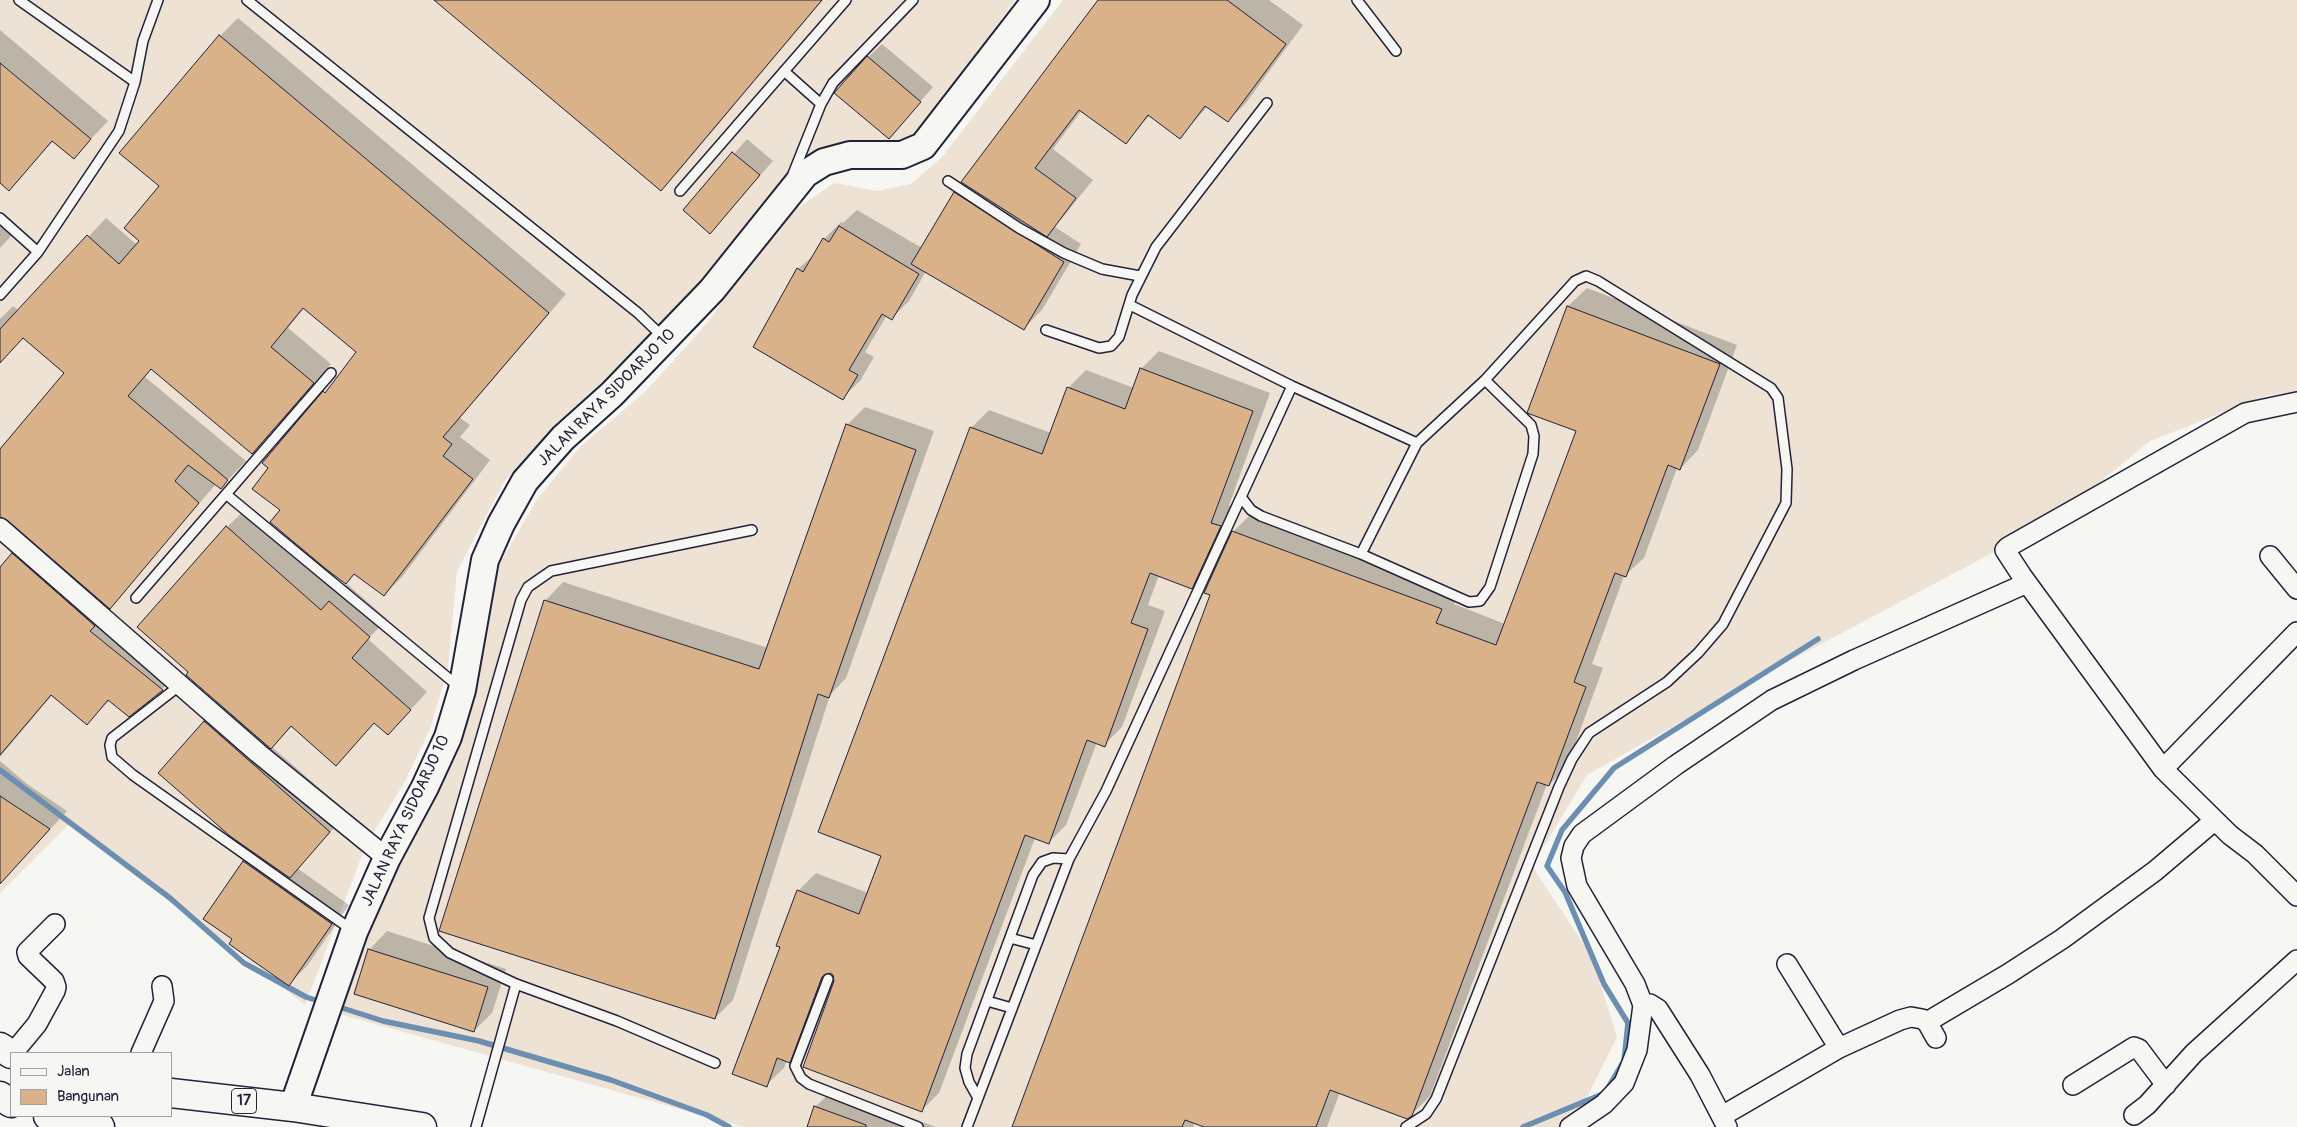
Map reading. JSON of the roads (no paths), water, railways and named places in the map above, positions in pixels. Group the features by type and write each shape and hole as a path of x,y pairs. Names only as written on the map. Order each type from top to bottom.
{"highway":[{"name":"17","path":"172,1093 293,1107 422,1127"},
{"path":"53,1117 100,1127"}],"street":[{"name":"JALAN RAYA SIDOARJO 10","path":"293,1107 354,932 387,858 425,787 444,745 462,690 485,560 501,524 525,481 563,438 612,394 712,290 805,174 824,162 850,155 902,155 923,146 1036,0"},
{"path":"2297,402 2245,413 2008,546 2005,550 2024,580 2163,769 2214,821 2255,854 2297,896"},
{"path":"0,528 179,686 387,858"},
{"path":"2270,556 2297,589"},
{"path":"1570,1127 1604,1104 1624,1083 1637,1050 1643,1005 1635,984 1577,886 1571,858 1574,846 1582,834 1676,765 1772,700 2024,580"},
{"path":"2163,769 2297,632"},
{"path":"1643,1005 1650,1004 1658,1009 1700,1075 1724,1122 1839,1048 1900,1020 1918,1018 1932,1030 2155,871 2214,821"},
{"path":"14,1052 37,1024 55,991 54,981 28,956 27,952 55,924"},
{"path":"2134,1115 2147,1105 2194,1053 2297,960"},
{"path":"1787,964 1839,1048"},
{"path":"141,1052 164,1001 162,986"},
{"path":"2072,1085 2134,1047 2139,1049 2166,1085"}],"lane":[{"path":"19,0 135,82"},
{"path":"0,295 38,252 119,131 135,82 143,42 158,0"},
{"path":"247,0 638,313 665,340"},
{"path":"680,191 846,0"},
{"path":"781,202 821,104 833,83 913,0"},
{"path":"1357,0 1396,51"},
{"path":"784,71 821,104"},
{"path":"1046,330 1099,348 1111,346 1119,337 1140,276 1156,247 1267,104"},
{"path":"948,181 1019,228 1064,253 1102,269 1140,276"},
{"path":"0,218 38,252"},
{"path":"1361,554 1417,443 1485,380 1575,281 1586,276 1598,281 1771,388 1778,398 1787,470 1786,503 1723,624 1698,653 1667,682 1589,732 1572,759 1559,787 1436,1099 1426,1114 1406,1127"},
{"path":"1130,305 1292,386 1417,443"},
{"path":"136,598 227,496 331,373"},
{"path":"1241,497 1251,510 1260,516 1361,554 1469,602 1480,601 1486,595 1533,454 1534,436 1531,425 1485,380"},
{"path":"967,1127 1068,858 1106,791 1292,386"},
{"path":"227,496 462,690"},
{"path":"715,1063 617,1021 516,984 450,953 434,938 429,918 520,600 528,587 551,570 752,530"},
{"path":"179,686 112,738 110,745 112,757 133,776 354,932"},
{"path":"978,1098 969,1082 965,1068 967,1054 1033,875 1042,862 1053,858 1068,858"},
{"path":"1010,938 1036,946"},
{"path":"828,979 795,1066 801,1078 809,1084 918,1127"},
{"path":"476,1127 492,1064 516,984"},
{"path":"987,1001 1012,1008"}],"waterway":[{"path":"1523,1127 1605,1093 1624,1061 1628,1023 1604,984 1565,892 1547,866 1562,830 1614,768 1818,639"},
{"path":"0,770 170,898 244,963 306,997 322,1002"},
{"path":"336,1006 383,1021 479,1041 611,1080 707,1115 729,1127"}]}
